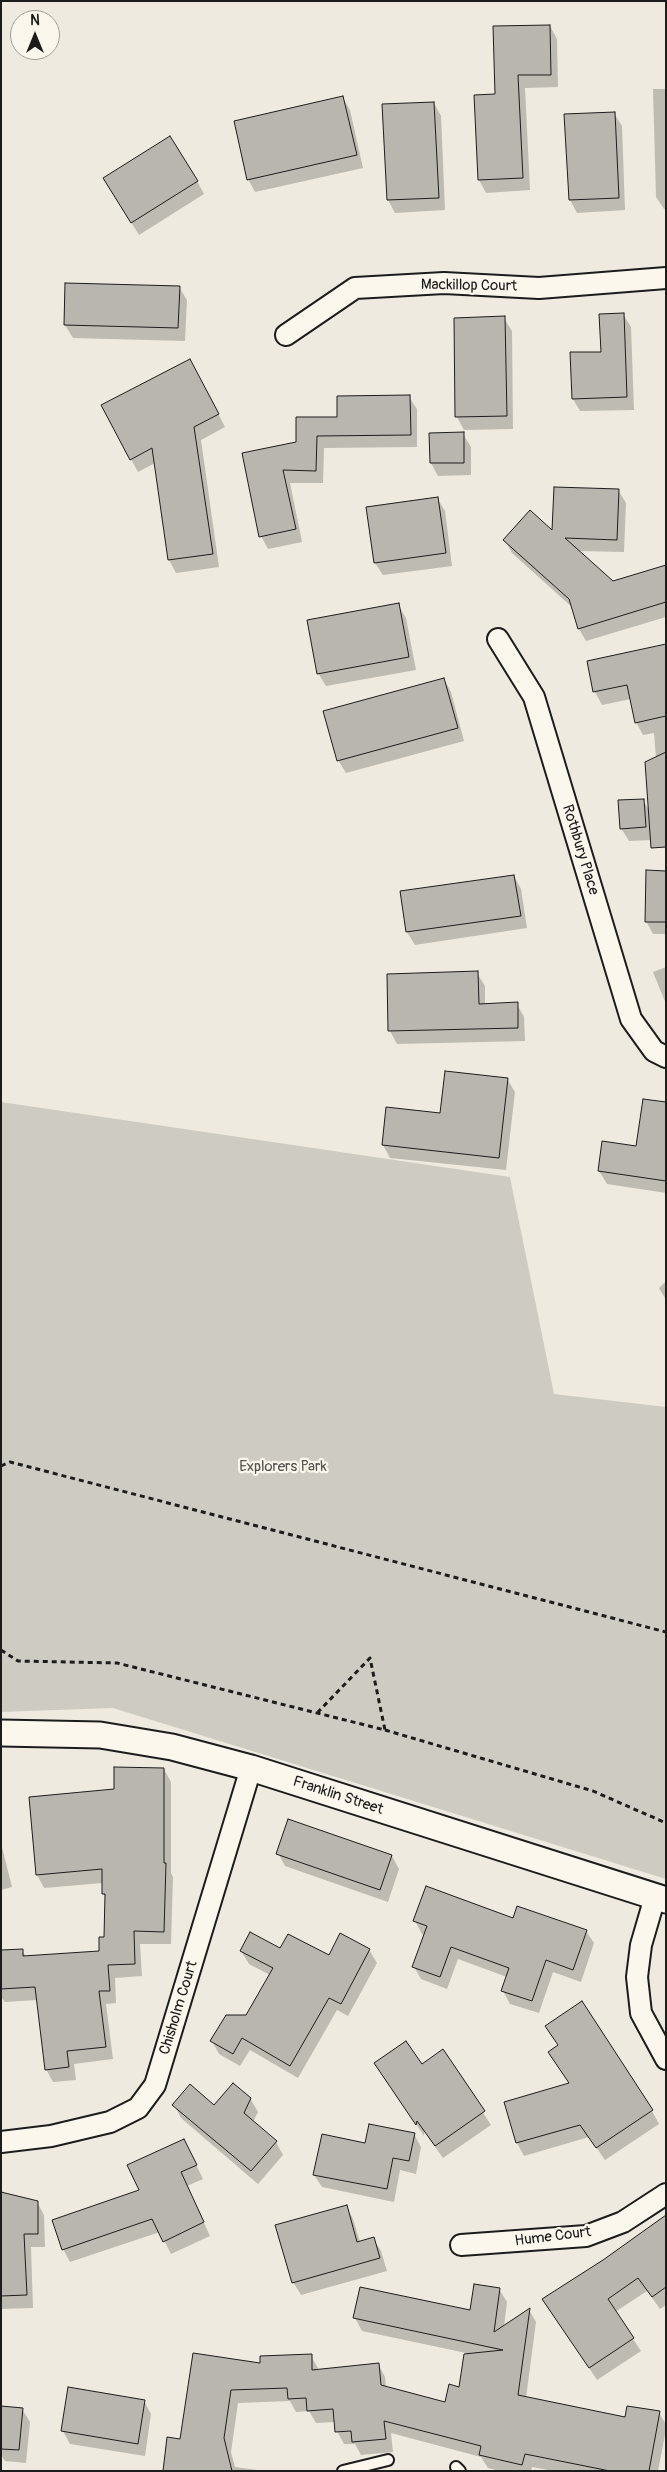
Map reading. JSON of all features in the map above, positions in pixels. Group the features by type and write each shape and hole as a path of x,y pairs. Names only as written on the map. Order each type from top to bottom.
{"street":[{"name":"Mackillop Court","path":"286,335 355,288 444,283 539,288 666,278"},
{"name":"Rothbury Place","path":"498,639 534,697 631,1019 654,1051 666,1057"},
{"name":"Franklin Street","path":"1,1733 100,1735 172,1747 251,1768 660,1899"},
{"name":"Chisholm Court","path":"1,2142 51,2136 110,2122 138,2108 155,2085 251,1768"},
{"path":"660,1899 641,1945 637,1977 641,2013 666,2059"},
{"name":"Hume Court","path":"461,2245 586,2236 623,2222 666,2194"}],"lane":[{"path":"343,2471 388,2460"}],"path":[{"path":"1,1466 10,1462 666,1632"},
{"path":"1,1650 18,1661 117,1663 318,1712 593,1791 666,1823"},
{"path":"318,1712 370,1658 385,1730"}],"green space":[{"name":"Explorers Park","path":"1,1102 510,1177 554,1394 666,1407 666,1879 113,1708 1,1712"}],"building":[{"path":"550,25 551,75 518,75 523,178 478,180 474,95 495,94 493,26"},
{"path":"343,96 357,155 247,180 234,121"},
{"path":"434,102 439,198 387,200 382,104"},
{"path":"615,112 619,198 569,200 564,114"},
{"path":"170,136 198,181 131,223 103,178"},
{"path":"65,283 180,286 178,328 64,325"},
{"path":"624,313 627,397 572,399 570,352 601,352 599,314"},
{"path":"505,316 507,416 455,417 454,318"},
{"path":"190,359 219,414 194,427 213,554 168,560 152,448 130,460 101,405"},
{"path":"410,395 411,435 317,436 316,471 283,470 296,529 259,537 242,453 296,442 296,417 337,417 337,396"},
{"path":"464,432 464,463 430,463 429,433"},
{"path":"554,487 619,489 617,540 565,538 613,581 666,565 666,602 578,629 569,599 503,540 530,510 552,530"},
{"path":"438,497 446,553 374,563 366,507"},
{"path":"399,603 409,657 317,674 307,620"},
{"path":"666,644 666,716 635,723 627,685 593,692 587,661"},
{"path":"444,678 458,728 337,761 323,711"},
{"path":"666,752 666,847 651,848 645,762"},
{"path":"644,799 646,827 620,829 618,800"},
{"path":"646,870 666,871 666,922 645,922"},
{"path":"514,875 521,916 406,932 400,891"},
{"path":"478,971 479,1004 518,1002 518,1028 388,1031 387,974"},
{"path":"445,1071 508,1078 499,1158 382,1145 386,1107 440,1113"},
{"path":"643,1099 666,1102 666,1181 598,1171 602,1141 636,1146"},
{"path":"114,1767 164,1768 164,1863 166,1863 164,1932 134,1931 135,1964 108,1965 110,1991 99,1991 106,2047 67,2051 69,2067 45,2070 35,1987 1,1989 1,1950 23,1949 23,1956 99,1951 99,1937 104,1937 105,1894 102,1894 102,1869 36,1875 29,1797 114,1789"},
{"path":"288,1819 392,1855 380,1890 276,1854"},
{"path":"426,1886 513,1918 517,1906 587,1930 573,1970 546,1960 532,2001 501,1991 509,1968 451,1947 440,1977 412,1967 427,1926 413,1921"},
{"path":"250,1932 280,1948 288,1934 329,1955 340,1933 370,1949 341,2004 329,1998 290,2066 242,2038 233,2054 210,2041 226,2015 246,2015 273,1968 240,1951"},
{"path":"582,2001 653,2110 596,2148 580,2125 516,2143 504,2102 569,2083 548,2052 558,2045 545,2026"},
{"path":"406,2041 422,2064 443,2049 485,2111 435,2146 417,2121 416,2125 374,2063"},
{"path":"233,2083 251,2098 244,2113 277,2141 251,2171 172,2105 190,2084 214,2105"},
{"path":"369,2124 415,2133 409,2161 393,2158 387,2189 313,2175 322,2134 365,2143"},
{"path":"184,2139 197,2165 181,2172 204,2222 163,2242 152,2219 62,2250 52,2220 139,2190 127,2165"},
{"path":"1,2192 38,2201 38,2234 24,2234 27,2295 1,2296"},
{"path":"347,2205 357,2242 374,2237 380,2258 292,2283 275,2225"},
{"path":"666,2215 666,2287 652,2297 638,2278 608,2299 634,2338 589,2368 542,2299 603,2260"},
{"path":"474,2284 500,2288 494,2332 530,2308 518,2395 625,2417 627,2406 660,2411 649,2471 610,2471 525,2454 522,2465 479,2455 481,2446 384,2421 386,2439 352,2442 351,2431 335,2432 333,2409 307,2411 306,2398 288,2399 287,2388 231,2390 224,2438 232,2471 163,2471 167,2437 180,2439 193,2353 260,2363 260,2356 312,2354 312,2370 379,2363 381,2385 445,2402 449,2384 459,2387 464,2354 503,2350 353,2318 360,2287 470,2310"},
{"path":"68,2387 145,2400 138,2444 61,2431"},
{"path":"1,2406 23,2408 19,2450 1,2449"}]}
